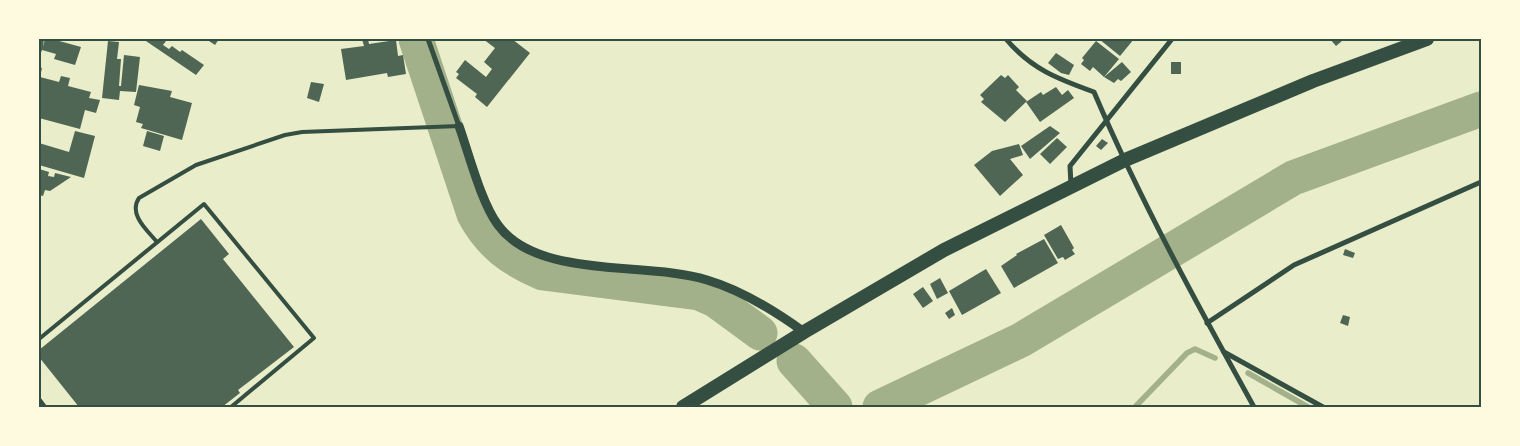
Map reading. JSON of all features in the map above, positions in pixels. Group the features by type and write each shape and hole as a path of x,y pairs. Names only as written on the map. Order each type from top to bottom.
{"highway":[{"path":"683,407 804,332 944,250 1071,189 1125,160 1313,81 1427,39"}],"street":[{"path":"428,39 487,204 497,225 510,238 523,248 558,260 706,280 781,315 804,332"},
{"path":"1006,39 1016,51 1049,75 1094,92 1125,160 1207,323 1254,407"},
{"path":"1071,189 1070,166 1172,39"},
{"path":"1207,323 1294,265 1481,182"},
{"path":"1224,352 1323,407"}],"lane":[{"path":"157,242 138,220 135,207 136,202 139,198 196,165 285,135 302,132 459,126"},
{"path":"39,339 204,204 314,338 230,407"},
{"path":"39,399 45,407"}],"building":[{"path":"39,39 44,39 43,47 45,39 52,39 81,47 75,65 54,59 56,54 42,50 39,58"},
{"path":"143,39 162,39 166,41 163,45 169,49 172,46 180,52 182,50 204,65 196,75"},
{"path":"206,39 219,39 215,45"},
{"path":"362,39 368,39 369,44 396,40 398,56 403,55 406,74 388,77 387,73 346,80 341,49 364,46"},
{"path":"483,39 512,39 530,53 487,107 475,97 477,94 456,78 459,74 456,72 465,60 486,77 492,69 484,62 495,48"},
{"path":"1099,39 1134,39 1120,56"},
{"path":"1330,39 1340,39 1342,41 1336,46"},
{"path":"108,41 119,42 117,59 121,59 119,86 121,86 124,55 140,57 136,92 120,91 119,100 102,98"},
{"path":"1096,41 1119,59 1104,77 1093,67 1090,71 1081,64 1084,60 1082,58"},
{"path":"1056,53 1074,65 1069,75 1061,73 1048,63"},
{"path":"1122,62 1131,72 1121,81 1118,79 1114,83 1104,77"},
{"path":"1171,62 1181,62 1181,74 1171,74"},
{"path":"39,67 42,68 40,77 59,82 61,76 70,78 68,86 91,92 89,98 100,100 96,113 85,110 80,129 39,118"},
{"path":"1001,75 1005,78 1008,75 1019,87 1016,90 1027,101 1005,122 981,102 984,99 980,95"},
{"path":"311,82 324,84 319,102 307,98"},
{"path":"139,85 172,91 170,97 192,103 182,140 141,128 143,124 136,122 140,107 134,105"},
{"path":"1056,87 1062,95 1068,90 1074,98 1040,122 1026,102 1041,92 1043,95"},
{"path":"1050,126 1060,133 1030,159 1021,146"},
{"path":"75,131 95,136 84,178 39,165 39,143 69,152"},
{"path":"147,131 164,136 160,151 143,146"},
{"path":"1057,138 1067,147 1050,164 1040,154"},
{"path":"1102,139 1108,143 1101,150 1096,146"},
{"path":"1019,144 1023,155 1010,159 1023,175 1000,196 974,165 992,151"},
{"path":"39,169 49,172 48,176 54,177 55,173 71,177 50,191 45,190 43,196 39,195"},
{"path":"201,219 229,254 223,259 294,347 238,390 240,393 222,407 79,407 39,357 39,350"},
{"path":"1061,225 1074,248 1072,250 1075,254 1065,260 1063,257 1058,259 1044,235"},
{"path":"1044,239 1058,263 1014,288 1001,266 1016,254"},
{"path":"1345,249 1355,253 1353,258 1343,255"},
{"path":"986,269 1001,293 962,315 949,291"},
{"path":"940,278 948,293 937,299 930,284"},
{"path":"923,287 933,301 923,308 913,294"},
{"path":"952,308 955,315 949,319 945,313"},
{"path":"1343,315 1350,317 1348,326 1340,323"}],"waterway":[{"path":"416,39 474,214 487,234 503,250 521,263 543,273 699,293 715,300 760,333"},
{"path":"880,407 1021,340 1293,178 1481,109"},
{"path":"1135,407 1187,353 1195,349 1215,358"},
{"path":"794,361 835,407"},
{"path":"1248,373 1308,407"}]}
